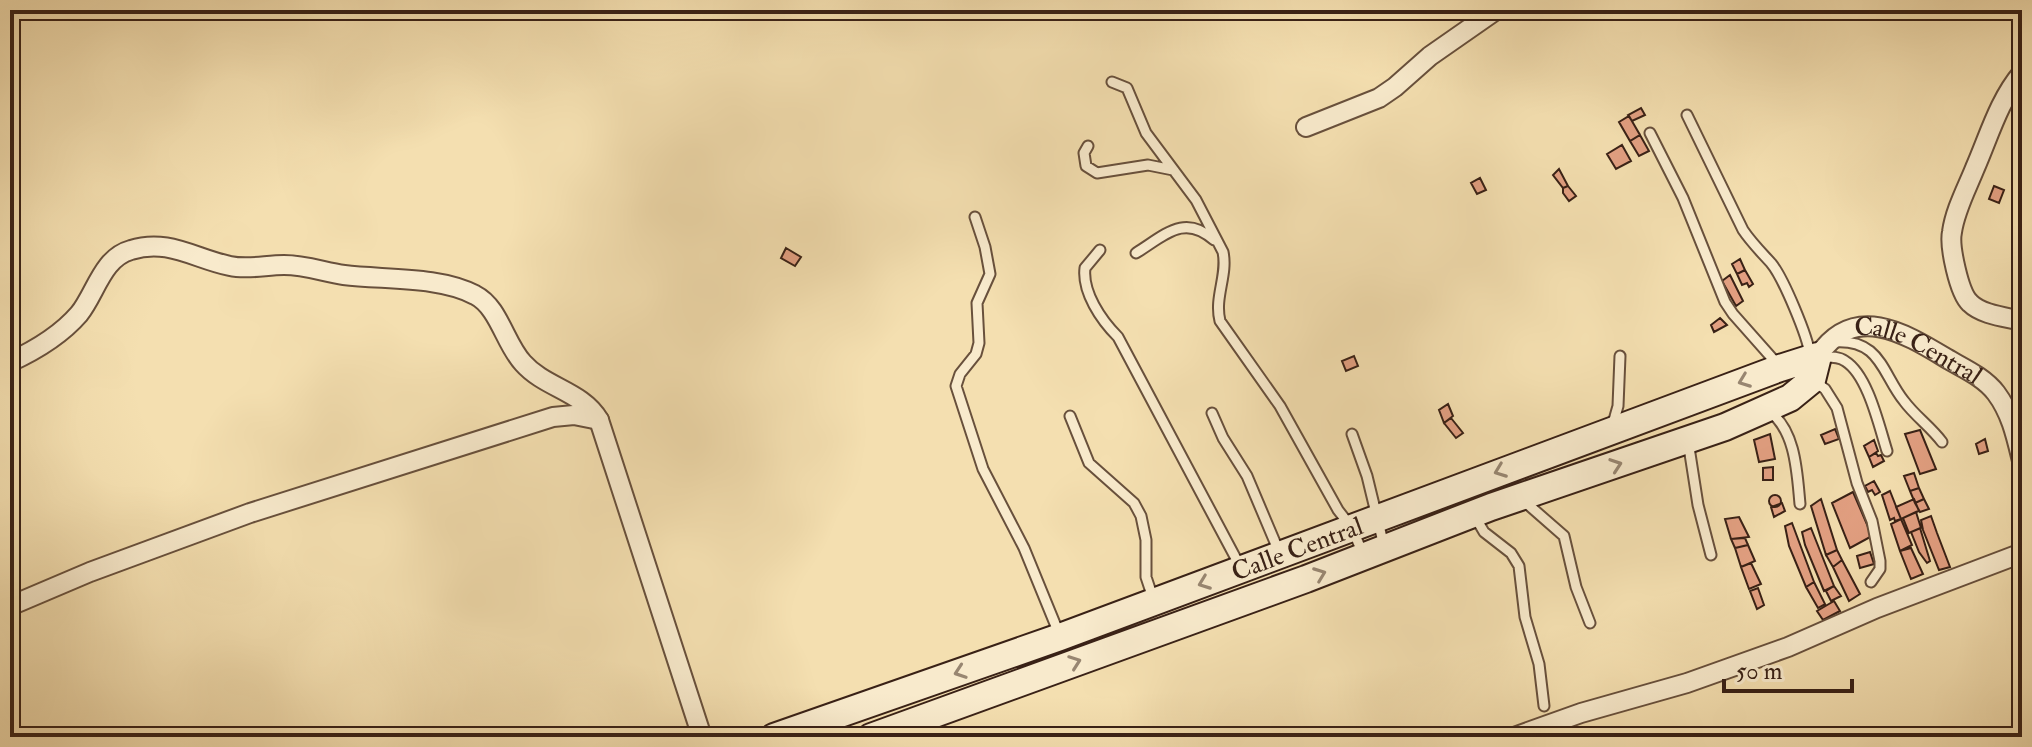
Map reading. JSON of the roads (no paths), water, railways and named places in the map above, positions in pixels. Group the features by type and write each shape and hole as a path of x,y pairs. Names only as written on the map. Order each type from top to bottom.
{"street":[{"path":"1306,127 1379,98 1430,56 1496,10"},
{"path":"2022,73 2000,108 1966,189 1955,218 1951,249 1969,303 1983,311 2022,321"},
{"path":"10,362 62,331 81,311 99,280 119,255 129,250 161,245 229,266 301,266 343,275 453,286 474,294 489,308 522,363 584,401 599,420 702,737"},
{"name":"Calle Central","path":"871,737 1766,409 1790,398 1816,359 1847,331 1872,326 1899,331 1981,378 2007,409 2022,461"},
{"name":"Calle Central","path":"774,737 1060,637 1780,368 1816,359"},
{"path":"10,606 90,572 250,513 553,417 574,415 599,420"},
{"path":"1514,737 1534,733 1581,713 1687,683 1788,647 1877,608 2022,553"}],"lane":[{"path":"1112,82 1127,88 1146,133 1196,200 1219,245 1225,261 1217,310 1220,321 1280,406 1338,510 1364,523 1375,553"},
{"path":"1687,115 1743,230 1777,272 1816,359 1825,389 1832,398 1857,483 1872,521 1880,569 1871,582"},
{"path":"1650,133 1683,198 1725,302 1780,368"},
{"path":"1088,146 1084,160 1091,171 1110,172 1148,165 1175,170"},
{"path":"975,217 990,274 977,303 978,348 960,374 956,386 983,469 1024,548 1060,637"},
{"path":"1136,253 1180,227 1201,229 1219,245"},
{"path":"1100,250 1085,268 1086,287 1104,321 1118,337 1242,569"},
{"path":"1816,359 1848,343 1876,356 1885,366 1906,405 1933,429 1942,442"},
{"path":"1611,430 1618,406 1620,356"},
{"path":"1816,359 1840,358 1847,361 1858,375 1887,451"},
{"path":"1766,409 1779,419 1791,445 1800,504"},
{"path":"1212,413 1223,438 1247,476 1281,555"},
{"path":"1070,416 1089,463 1134,503 1141,516 1146,540 1146,577 1155,602"},
{"path":"1352,434 1367,476 1364,523 1375,553"},
{"path":"1688,440 1698,505 1711,555"},
{"path":"1519,497 1564,536 1576,587 1590,623"},
{"path":"1473,514 1484,532 1511,553 1519,566 1525,617 1539,664 1544,706"}]}
